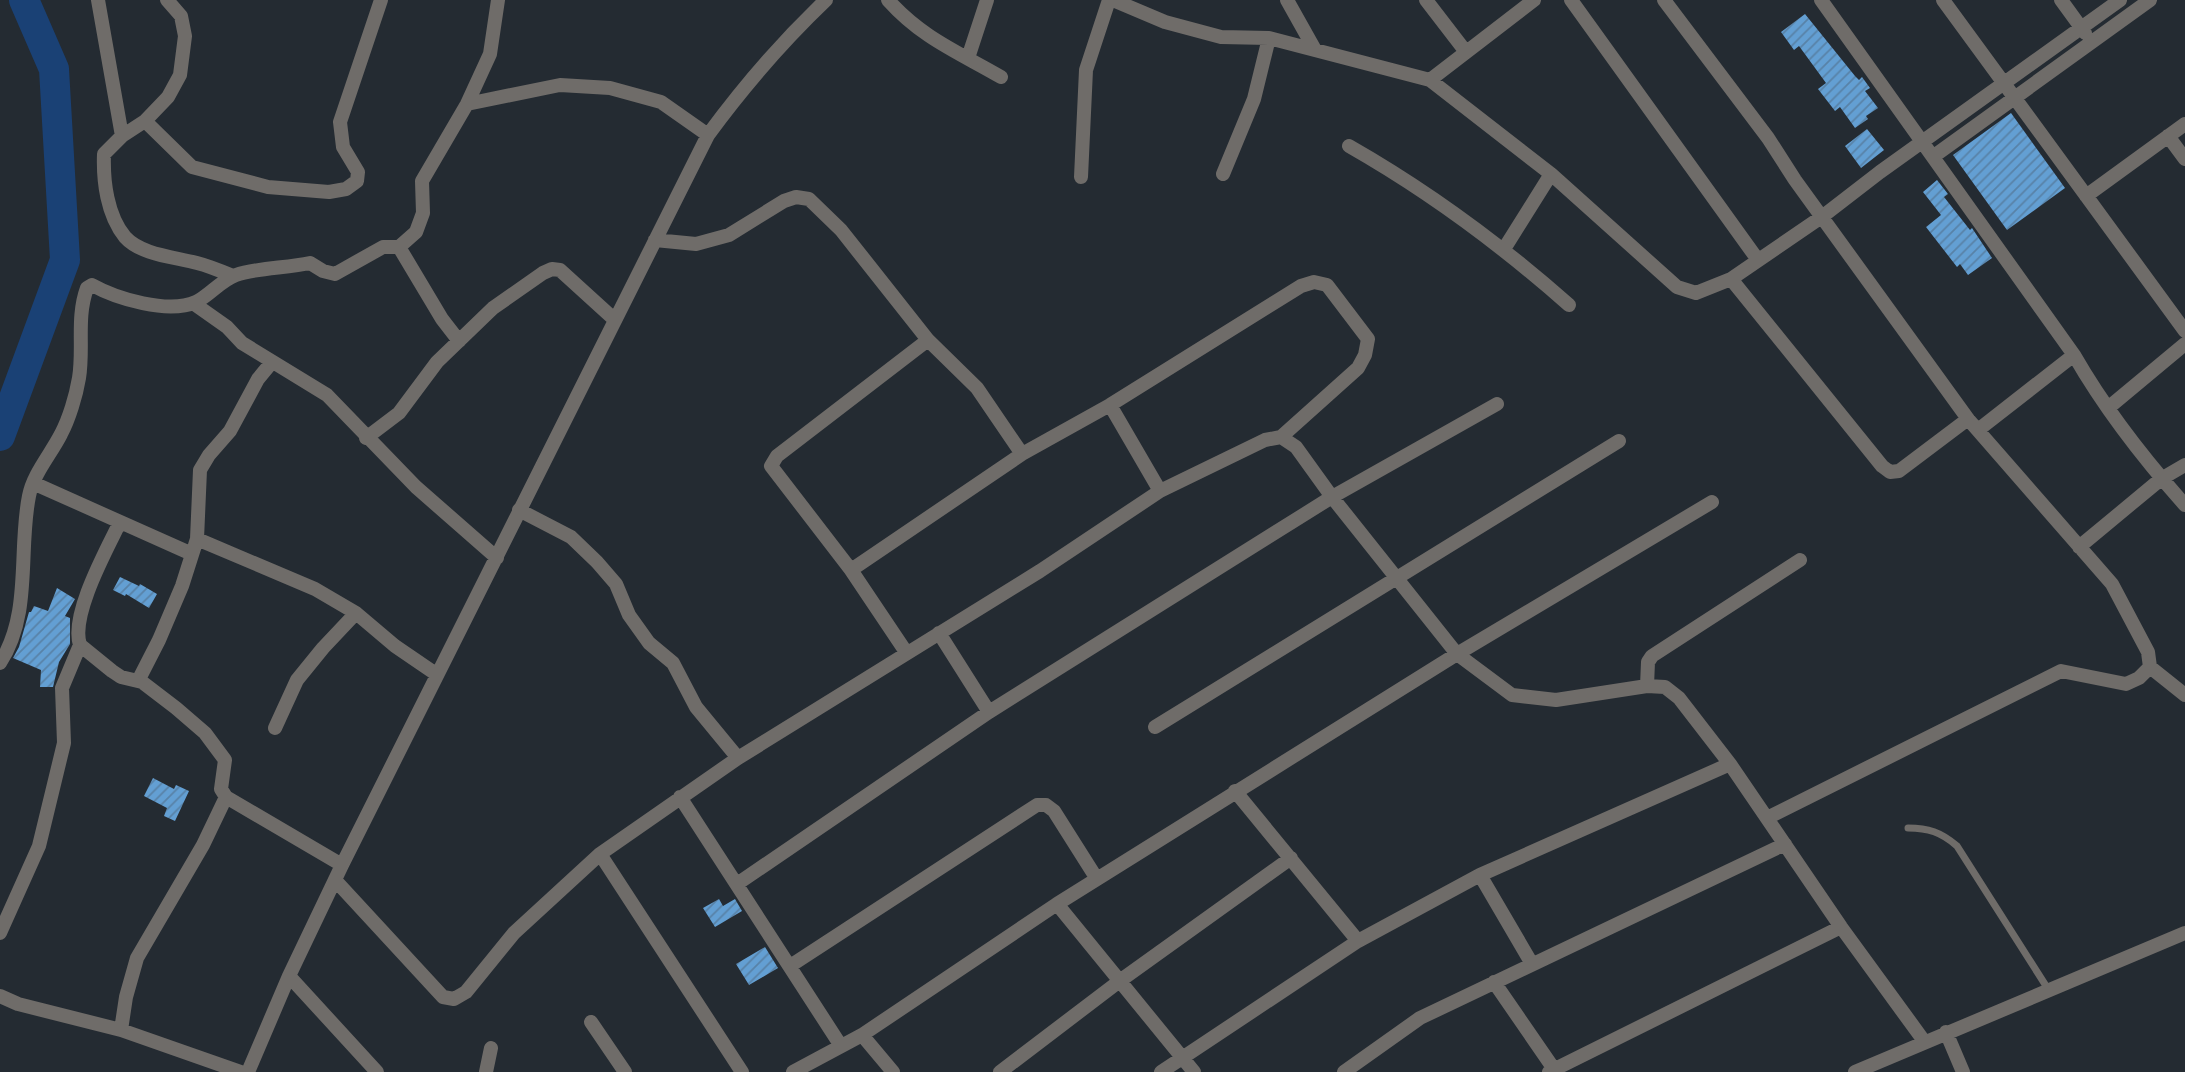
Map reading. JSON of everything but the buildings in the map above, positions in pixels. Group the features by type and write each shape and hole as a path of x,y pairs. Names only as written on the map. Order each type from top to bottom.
{"street":[{"path":"98,0 122,136"},
{"path":"167,0 181,16 185,36 180,75 168,97 145,121 122,136 104,154 103,180 114,216 126,238 145,250 200,263 233,276"},
{"path":"145,121 192,167 268,187 329,192 346,189 357,181 358,172 343,146 340,122 381,0"},
{"path":"0,663 15,630 21,596 29,495 62,431 79,378 82,305 87,288 92,285 104,292 147,306 193,303 233,276 310,263 335,274 383,247 399,247 416,232 424,213 422,181 467,104 490,54 498,0"},
{"path":"248,1072 289,976 342,865 708,135 732,102 790,34 826,0"},
{"path":"888,0 906,20 939,44 1001,77"},
{"path":"968,58 987,0"},
{"path":"1081,177 1086,70 1111,0 1165,22 1221,37 1269,38 1430,80 1550,174 1677,288 1696,293 1731,279 1823,216 2120,0"},
{"path":"1287,0 1315,50"},
{"path":"1426,0 1466,52"},
{"path":"1430,80 1534,0"},
{"path":"1571,0 1758,260"},
{"path":"1664,0 1768,138 1795,180 1973,425 2112,584 2148,652 2150,667 2185,695"},
{"path":"1821,0 2074,355 2108,408 2161,479 2185,505"},
{"path":"1943,0 2185,331"},
{"path":"2062,0 2091,42"},
{"path":"1934,156 2150,0"},
{"path":"1223,174 1254,99 1269,38"},
{"path":"467,104 560,86 610,88 661,102 708,135"},
{"path":"2086,196 2185,124"},
{"path":"2168,136 2185,159"},
{"path":"1349,146 1439,201 1504,249 1569,305"},
{"path":"1504,249 1550,174"},
{"path":"655,240 696,244 729,236 784,201 796,197 809,199 841,230 928,340 977,388 1023,454"},
{"path":"399,247 442,319 459,341"},
{"path":"366,438 399,413 437,362 493,308 542,273 552,269 560,270 615,320"},
{"path":"1731,279 1889,472 1899,471 1973,425 2074,355"},
{"path":"335,880 443,997 454,999 466,992 514,933 600,854 738,758 1040,571 1160,491 1265,440 1282,437 1358,368 1365,355 1368,339 1327,285 1314,282 1301,286 1110,405 1023,454 851,570"},
{"path":"193,303 227,327 242,343 327,395 416,487 497,558"},
{"path":"906,652 851,570 771,466 777,456 928,340"},
{"path":"2108,408 2185,344"},
{"path":"138,681 182,586 197,539 200,470 230,431 258,379 272,362"},
{"path":"737,884 989,712 1332,497 1497,404"},
{"path":"1110,405 1160,491"},
{"path":"1282,437 1296,447 1332,497 1457,653 1513,695 1556,700 1647,686 1665,687 1679,698 1730,764 1841,927 1924,1041"},
{"path":"1155,727 1619,441"},
{"path":"2079,547 2161,479 2185,465"},
{"path":"33,483 192,554"},
{"path":"793,1072 862,1035 1097,879 1457,653 1712,502"},
{"path":"519,510 571,537 597,562 616,584 629,615 642,634 673,663 696,707 738,758"},
{"path":"0,933 38,846 64,743 62,688 79,645 81,616 92,579 120,522"},
{"path":"197,539 315,589 356,614 395,646 436,674"},
{"path":"1647,686 1648,662 1652,656 1800,560"},
{"path":"275,728 297,680 356,614"},
{"path":"939,632 989,712"},
{"path":"79,645 111,671 121,677 138,681 186,716 219,749 225,760 221,789 226,797 342,865"},
{"path":"1767,818 2062,671 2126,684 2150,667"},
{"path":"1161,1072 1358,941 1480,875 1730,764"},
{"path":"1235,791 1358,941"},
{"path":"121,1030 136,958 203,845 226,797"},
{"path":"680,797 841,1046"},
{"path":"790,966 1037,806 1046,805 1054,811 1097,879"},
{"path":"1345,1072 1420,1018 1785,844"},
{"path":"600,854 742,1072"},
{"path":"1000,1072 1121,980 1291,858"},
{"path":"1480,875 1532,964"},
{"path":"1057,905 1194,1072"},
{"path":"1494,982 1553,1071 1841,927"},
{"path":"1856,1072 2185,933"},
{"path":"289,976 377,1072"},
{"path":"0,996 18,1004 121,1030 241,1072"},
{"path":"591,1023 625,1072"},
{"path":"1946,1032 1963,1072"},
{"path":"862,1035 893,1072"},
{"path":"486,1072 491,1048"}],"lane":[{"path":"1908,828 1928,828 1947,837 1957,846 2048,989"}],"waterway":[{"path":"0,436 65,260 54,69 24,0"}]}
